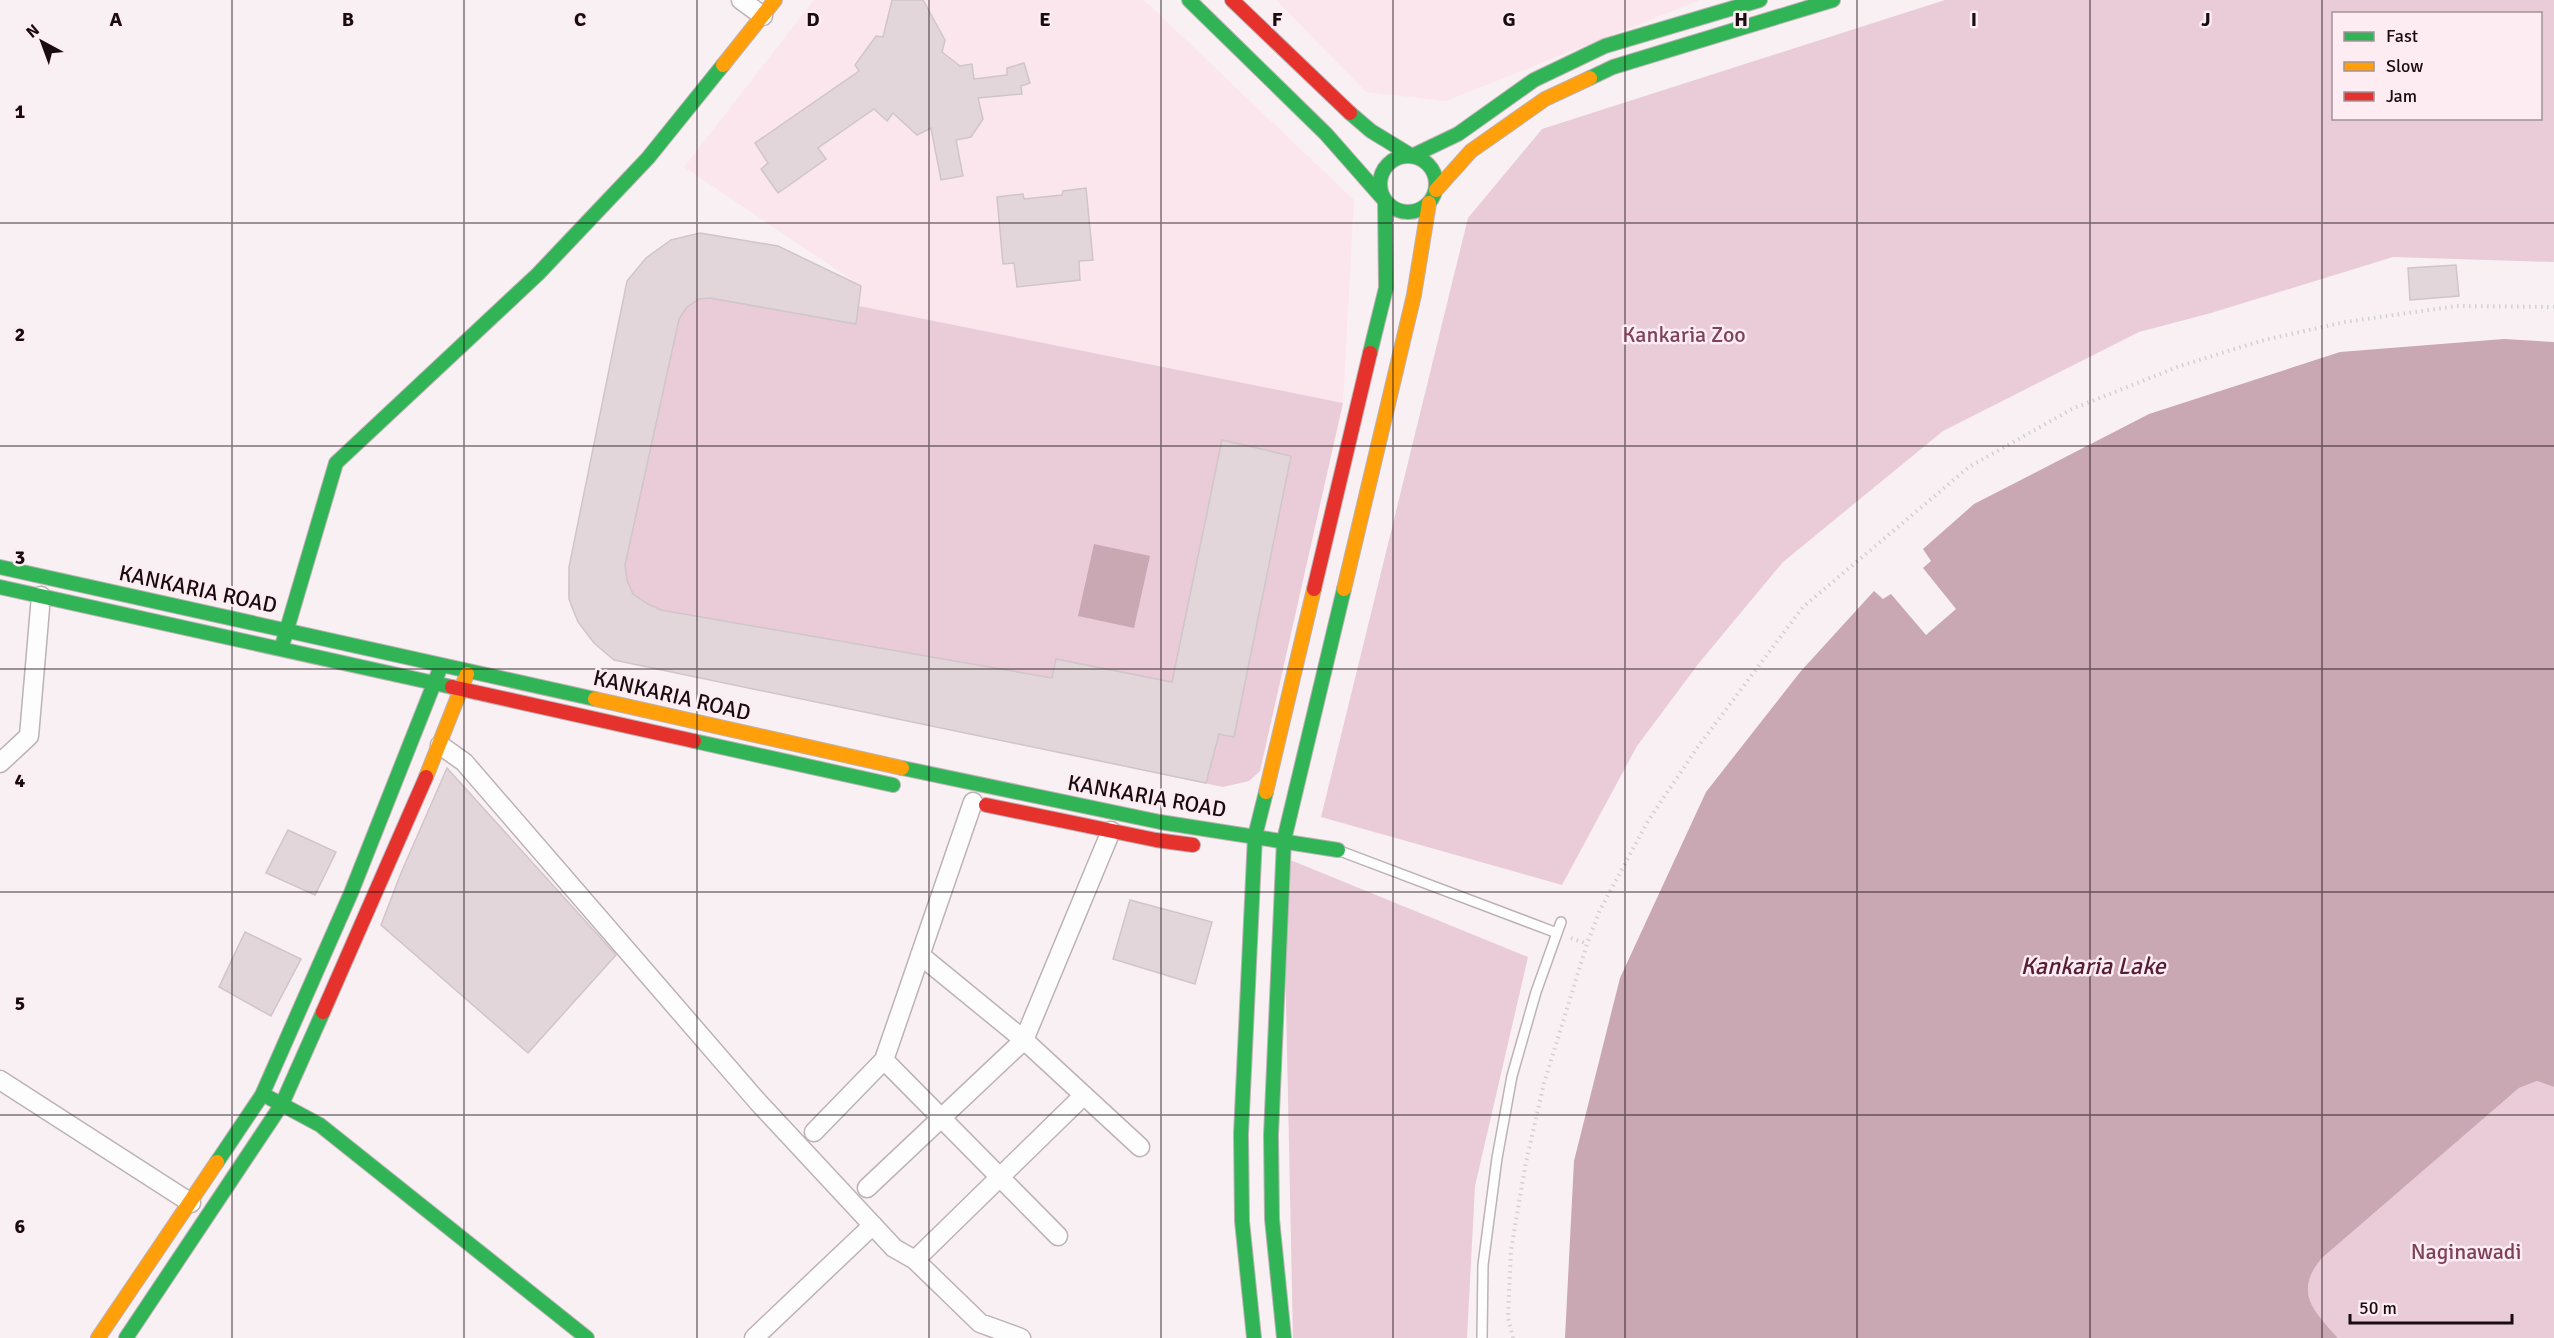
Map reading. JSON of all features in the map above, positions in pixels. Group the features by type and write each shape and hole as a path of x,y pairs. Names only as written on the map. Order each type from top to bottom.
{"main road":[{"path":"282,649 336,463 546,266 648,158 775,0"},
{"path":"1189,0 1326,134 1392,208 1412,213 1421,210 1429,203"},
{"path":"1232,0 1343,108 1371,131 1412,156 1422,159 1433,171 1436,190"},
{"path":"1284,1338 1272,1219 1263,855 1255,836 1386,288 1385,201 1379,187 1382,171 1396,158 1412,156 1458,134 1534,80 1605,46 1760,0"},
{"path":"1254,1338 1242,1221 1241,1134 1263,855 1284,840 1414,295 1429,203 1436,190 1471,152 1545,99 1613,67 1833,0"},
{"path":"1740,5 1747,26"},
{"name":"KANKARIA ROAD","path":"0,567 1043,799 1160,822 1338,850"},
{"path":"0,586 905,787"},
{"path":"98,1338 262,1095 351,893 441,665"},
{"path":"126,1338 282,1104 440,745 469,670"},
{"path":"967,801 1111,831 1210,847"},
{"path":"262,1095 320,1125 587,1338"}],"street":[{"path":"741,0 763,16"},
{"path":"0,763 29,736 41,596"},
{"path":"440,745 464,762 758,1102 894,1248 915,1260 980,1323 1021,1338"},
{"path":"814,1132 884,1060 920,955 967,801"},
{"path":"867,1188 1024,1040 1111,831"},
{"path":"920,955 1024,1040 1140,1147"},
{"path":"884,1060 1058,1236"},
{"path":"0,1080 191,1203"},
{"path":"915,1260 1084,1095"},
{"path":"754,1338 873,1225"},
{"path":"969,1338 980,1323"}],"lane":[{"path":"1338,850 1557,933"},
{"path":"1482,1338 1483,1265 1497,1158 1512,1076 1536,992 1562,922"}],"path":[{"path":"1513,1338 1508,1317 1511,1250 1525,1167 1544,1083 1587,944 1600,910 1648,821 1697,748 1803,607 1969,466 2072,409 2180,366 2264,340 2345,322 2457,306 2554,307"}],"shaded area":[{"path":"814,0 1144,0 1354,200 1343,403 858,306 861,286 684,167"},
{"path":"1276,0 1700,0 1446,101 1366,92"}],"green space":[{"name":"Kankaria Zoo","path":"1945,0 2554,0 2554,262 2393,257 2211,313 2139,332 1943,431 1783,562 1699,663 1637,746 1562,885 1321,817 1468,218 1542,129"},
{"path":"700,233 778,246 861,286 859,306 1343,403 1260,771 1249,781 1223,787 614,660 600,648 581,626 572,609 568,596 569,567 627,281 658,249 676,240"},
{"path":"1283,857 1528,957 1475,1186 1467,1338 1293,1338"},
{"name":"Naginawadi","path":"2537,1081 2554,1087 2554,1338 2338,1338 2315,1310 2308,1291 2313,1270 2322,1258 2519,1088"}],"water":[{"name":"Kankaria Lake","path":"2504,339 2554,342 2554,1087 2537,1081 2519,1088 2322,1258 2313,1270 2309,1281 2310,1301 2321,1319 2338,1338 1565,1338 1574,1161 1620,978 1706,792 1801,671 1874,591 1883,599 1891,594 1926,635 1956,609 1923,568 1931,561 1923,549 1974,504 2149,414 2340,352"},
{"path":"1094,544 1150,556 1134,628 1078,616"}],"building":[{"path":"892,0 923,0 945,40 942,52 960,66 972,64 974,79 1007,75 1007,68 1024,63 1030,83 1021,86 1022,94 978,98 983,119 971,137 956,140 963,176 941,180 931,128 917,135 893,113 887,121 874,109 818,148 826,159 778,193 761,169 768,163 755,143 859,71 855,65 876,36 883,37"},
{"path":"1086,188 1093,260 1079,261 1080,280 1017,287 1014,263 1003,264 997,197 1023,194 1024,199 1062,195 1063,191"},
{"path":"700,233 778,246 861,286 856,324 710,298 699,299 687,307 679,319 625,565 627,580 633,594 661,610 1052,678 1056,659 1172,682 1222,440 1291,456 1234,737 1219,734 1206,783 614,660 594,643 578,622 569,599 569,567 627,281 646,258 671,240"},
{"path":"2456,265 2459,296 2410,300 2408,268"},
{"path":"447,768 616,955 528,1053 381,925"},
{"path":"288,830 336,852 315,895 266,873"},
{"path":"1130,900 1212,922 1195,984 1113,959"},
{"path":"245,932 301,959 271,1016 219,987"}],"traffic: fast":[{"path":"1189,0 1326,134 1385,201"},
{"path":"1412,156 1458,134 1534,80 1605,46 1760,0"},
{"path":"1590,78 1613,67 1833,0"},
{"path":"282,646 336,463 538,274 648,158 723,65"},
{"path":"1350,113 1371,131 1412,156"},
{"path":"1402,156 1414,156 1424,160 1432,168 1436,184 1432,200 1424,208 1414,212 1402,212 1392,208 1384,200 1380,190 1380,178 1384,168 1392,160 1402,156"},
{"path":"1370,353 1386,288 1385,201"},
{"path":"0,567 595,699"},
{"path":"0,587 452,687"},
{"path":"1284,1338 1272,1219 1271,1135 1284,840 1344,589"},
{"path":"217,1162 262,1095 351,893 441,666"},
{"path":"694,741 893,785"},
{"path":"902,768 1160,822 1338,850"},
{"path":"1254,1338 1242,1221 1241,1134 1255,836 1266,792"},
{"path":"126,1338 282,1104 323,1012"},
{"path":"266,1096 320,1125 587,1338"}],"traffic: slow":[{"path":"723,65 775,0"},
{"path":"1436,190 1471,151 1545,99 1590,78"},
{"path":"1344,589 1414,295 1429,203"},
{"path":"1266,792 1314,589"},
{"path":"426,777 467,674"},
{"path":"595,699 902,768"},
{"path":"98,1338 217,1162"}],"traffic: jam":[{"path":"1232,0 1350,113"},
{"path":"1314,589 1370,353"},
{"path":"452,687 694,741"},
{"path":"323,1012 426,777"},
{"path":"986,805 1156,840 1193,845"}]}
